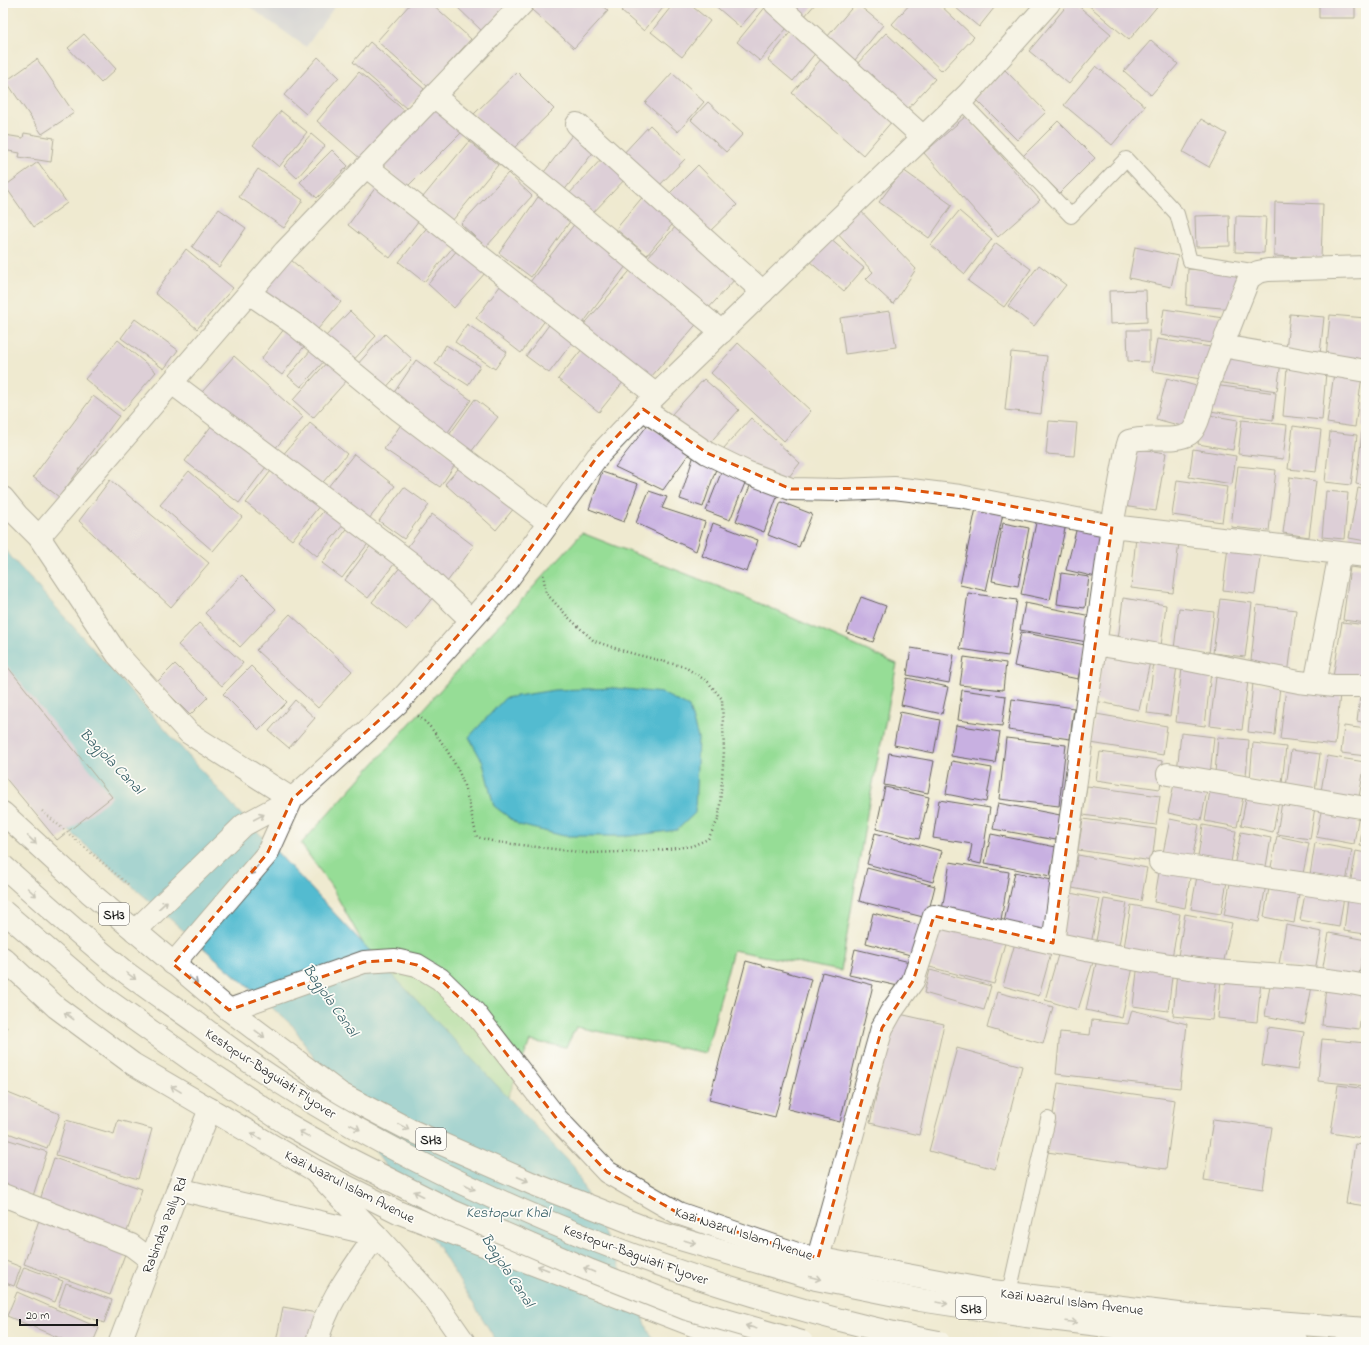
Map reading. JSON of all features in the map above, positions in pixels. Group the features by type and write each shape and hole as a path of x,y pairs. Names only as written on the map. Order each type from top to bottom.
{"street":[{"path":"39,537 285,251 523,3"},
{"path":"775,3 923,137"},
{"path":"135,931 244,825 292,799 398,703 508,579 597,457 650,402 960,100 1049,3"},
{"path":"434,96 722,332"},
{"path":"577,124 763,292"},
{"path":"367,167 650,402 707,452 746,472 791,489 840,490 894,488 960,496 1112,526 1366,556"},
{"path":"1053,942 1112,526 1129,441 1140,437 1179,438 1190,434 1196,424 1222,346 1249,278 1258,272 1268,270 1366,268"},
{"path":"249,293 294,324 544,530"},
{"path":"1222,346 1366,371"},
{"path":"172,383 415,566 471,620"},
{"path":"3,498 17,515 39,537 117,654 189,733 292,799"},
{"path":"1315,684 1340,553"},
{"path":"1095,644 1315,684 1366,686"},
{"path":"1168,774 1366,808"},
{"path":"173,964 268,854 292,799"},
{"name":"Kazi Nazrul Islam Avenue","path":"3,813 89,892 173,964 229,1010 341,1094 410,1130 531,1183 653,1231 816,1279 920,1300 1026,1316 1140,1330 1297,1342"},
{"path":"1160,862 1366,893"},
{"name":"Kestopur-Baguiati Flyover","path":"3,866 51,910 125,971 228,1047 307,1100 395,1149 478,1191 584,1236 683,1274 803,1310 913,1338 939,1342"},
{"name":"Kestopur-Baguiati Flyover","path":"3,911 102,997 197,1064 287,1124 351,1160 452,1211 591,1271 687,1309 802,1342"},
{"path":"818,1258 882,1028 891,1012 913,982 934,916 1122,958 1199,969 1334,980 1366,986"},
{"name":"Kazi Nazrul Islam Avenue","path":"3,958 56,1006 133,1064 314,1170 400,1213 737,1342"},
{"name":"Kazi Nazrul Islam Avenue","path":"229,1010 364,962 395,960 417,965 440,980 474,1012 557,1119 607,1172 678,1213 800,1255 1009,1293 1187,1315 1366,1329"},
{"name":"Rabindra Pally Rd","path":"120,1342 210,1109"},
{"path":"314,1170 434,1299 464,1342"},
{"path":"178,1189 376,1235"},
{"path":"3,1195 131,1245 151,1260"},
{"path":"317,1342 320,1328 339,1288 376,1235"}],"lane":[{"path":"960,100 1072,216 1126,159 1177,214 1190,261 1258,272"},
{"path":"1009,1293 1048,1119"}],"path":[{"path":"398,703 427,721 439,739 462,779 477,837 496,842 594,853 652,851 692,846 708,839 719,818 724,751 722,699 708,682 685,667 627,652 594,641 568,617 546,593 544,530"},
{"path":"42,811 130,886"},
{"path":"3,1025 9,1030"}],"highlighted area":[{"path":"643,409 707,453 791,489 894,488 960,496 1112,526 1053,943 934,916 913,981 882,1028 818,1258 678,1213 607,1172 557,1119 474,1012 440,979 417,965 395,960 364,962 229,1010 173,964 267,854 292,799 398,703 508,579 597,457"}],"shaded area":[{"path":"244,3 337,3 306,47"}],"green space":[{"path":"582,533 745,597 897,664 868,808 841,971 733,950 706,1053 576,1027 566,1047 530,1041 489,1146 395,1001 331,886 301,844"}],"water":[{"name":"Kestopur Khal","path":"3,548 236,809 574,1167 654,1342 497,1342 439,1248 293,1026 5,775 3,772"},
{"path":"615,688 662,693 689,707 698,738 695,813 677,830 630,836 564,836 519,825 494,806 483,763 469,737 505,698 554,690"}],"building":[{"path":"411,3 431,3 471,39 428,87 377,41"},
{"path":"453,3 509,3 483,32"},
{"path":"538,3 599,3 608,11 574,48 532,10"},
{"path":"628,3 667,3 644,31 621,11"},
{"path":"674,3 688,3 710,21 682,57 651,32"},
{"path":"712,3 761,3 740,27"},
{"path":"788,3 816,3 804,17"},
{"path":"856,3 883,25 855,60 827,37"},
{"path":"911,3 938,3 974,37 942,71 892,24"},
{"path":"950,3 998,3 979,27"},
{"path":"1069,3 1075,3 1111,34 1069,84 1029,51"},
{"path":"1086,3 1160,3 1129,40"},
{"path":"1319,3 1355,3 1355,18 1319,18"},
{"path":"767,5 791,23 760,61 737,42"},
{"path":"792,30 817,51 793,81 768,60"},
{"path":"886,33 935,79 904,113 855,66"},
{"path":"84,34 116,69 101,83 68,48"},
{"path":"1151,40 1178,64 1151,95 1124,71"},
{"path":"370,42 424,89 407,109 353,62"},
{"path":"318,57 339,77 306,114 284,95"},
{"path":"822,58 893,120 863,155 792,93"},
{"path":"37,59 74,113 42,134 6,81"},
{"path":"1096,66 1145,106 1112,145 1064,105"},
{"path":"1005,70 1046,112 1017,140 976,99"},
{"path":"359,72 406,112 363,161 317,121"},
{"path":"517,72 554,109 510,152 474,114"},
{"path":"672,73 704,102 678,132 645,103"},
{"path":"708,102 743,134 726,152 691,120"},
{"path":"437,103 464,130 406,188 379,161"},
{"path":"281,111 307,132 279,167 253,145"},
{"path":"966,116 1040,200 998,237 924,153"},
{"path":"1201,119 1227,134 1209,167 1183,152"},
{"path":"1058,121 1095,158 1060,193 1023,156"},
{"path":"650,125 685,159 655,190 621,156"},
{"path":"576,130 598,146 563,192 541,176"},
{"path":"24,133 54,138 51,162 19,157 20,153 3,150 5,135 23,138"},
{"path":"311,134 325,146 297,178 284,166"},
{"path":"469,141 498,165 452,221 423,197"},
{"path":"332,150 348,166 317,198 300,182"},
{"path":"605,155 628,176 590,216 568,195"},
{"path":"38,162 67,203 34,227 5,186"},
{"path":"698,165 737,205 707,234 668,195"},
{"path":"258,169 303,200 284,228 239,197"},
{"path":"903,170 952,205 929,238 879,202"},
{"path":"508,173 532,196 486,247 461,224"},
{"path":"376,187 419,220 390,258 348,225"},
{"path":"645,194 676,220 647,255 616,229"},
{"path":"538,197 571,220 531,277 499,253"},
{"path":"1275,202 1323,204 1321,258 1274,256"},
{"path":"857,207 916,269 893,304 866,279 873,272 834,230"},
{"path":"219,209 246,228 219,267 192,247"},
{"path":"959,211 992,239 965,274 931,245"},
{"path":"1229,215 1230,246 1196,247 1195,216"},
{"path":"1236,216 1266,217 1264,253 1235,252"},
{"path":"576,222 629,262 583,323 530,282"},
{"path":"678,224 736,278 705,312 646,259"},
{"path":"429,225 454,246 424,282 399,262"},
{"path":"829,238 864,268 844,291 809,261"},
{"path":"996,243 1031,269 1004,307 968,281"},
{"path":"1135,247 1178,256 1171,287 1129,278"},
{"path":"459,248 486,272 454,308 428,284"},
{"path":"186,249 233,288 197,329 155,293"},
{"path":"285,255 341,302 312,336 257,289"},
{"path":"635,265 700,320 645,384 581,328"},
{"path":"1039,265 1066,285 1034,326 1008,306"},
{"path":"1188,269 1237,273 1234,309 1186,305"},
{"path":"504,281 549,315 521,353 476,318"},
{"path":"1146,290 1147,322 1110,324 1109,291"},
{"path":"1164,309 1223,318 1219,344 1160,335"},
{"path":"350,311 376,336 348,366 322,340"},
{"path":"890,311 896,347 845,354 840,318"},
{"path":"1290,314 1324,317 1320,354 1286,350"},
{"path":"1330,315 1366,318 1363,362 1326,358"},
{"path":"554,318 577,336 549,373 526,356"},
{"path":"135,319 178,350 164,369 121,338"},
{"path":"288,324 309,340 282,375 261,359"},
{"path":"467,324 507,352 495,369 455,342"},
{"path":"1127,330 1149,330 1149,362 1128,361"},
{"path":"385,334 412,359 382,392 355,367"},
{"path":"1157,339 1211,347 1207,380 1152,371"},
{"path":"118,340 156,372 123,411 85,379"},
{"path":"587,343 628,376 599,412 558,379"},
{"path":"738,343 811,411 784,441 711,373"},
{"path":"446,345 480,366 468,385 435,364"},
{"path":"312,349 325,360 301,387 288,376"},
{"path":"1011,352 1047,356 1041,414 1005,410"},
{"path":"1221,354 1281,362 1277,391 1217,382"},
{"path":"234,356 303,417 271,453 202,392"},
{"path":"416,360 471,400 445,436 391,397"},
{"path":"328,361 348,379 313,418 293,400"},
{"path":"1287,368 1326,372 1322,420 1283,416"},
{"path":"1334,373 1362,376 1355,427 1327,423"},
{"path":"1167,378 1200,387 1189,428 1156,419"},
{"path":"704,379 739,410 706,447 671,415"},
{"path":"1213,385 1276,393 1273,420 1210,411"},
{"path":"93,396 119,416 59,497 33,477"},
{"path":"475,399 498,417 471,452 449,435"},
{"path":"1365,403 1366,426 1362,426"},
{"path":"1203,414 1238,420 1233,450 1198,444"},
{"path":"751,418 800,463 784,483 723,449"},
{"path":"1242,420 1287,425 1283,459 1238,454"},
{"path":"215,421 269,463 239,503 185,461"},
{"path":"1049,421 1077,423 1074,456 1046,454"},
{"path":"310,423 347,454 318,488 281,457"},
{"path":"402,423 458,460 440,487 384,449"},
{"path":"647,426 691,451 663,490 615,467"},
{"path":"1293,426 1321,430 1316,472 1288,469"},
{"path":"1330,432 1357,435 1351,485 1325,482"},
{"path":"1362,433 1366,434 1366,486 1356,484"},
{"path":"1133,448 1166,453 1156,511 1123,506"},
{"path":"1193,449 1236,456 1232,484 1189,477"},
{"path":"354,454 395,486 365,524 324,492"},
{"path":"694,455 718,463 703,507 680,499"},
{"path":"464,462 515,507 496,530 445,484"},
{"path":"1238,466 1276,470 1269,531 1231,527"},
{"path":"274,467 321,504 292,540 246,503"},
{"path":"723,468 747,478 730,520 706,511"},
{"path":"189,471 242,517 213,551 160,505"},
{"path":"602,472 638,484 624,522 589,509"},
{"path":"1290,477 1316,481 1309,537 1283,533"},
{"path":"110,480 209,563 171,607 79,521"},
{"path":"1177,480 1227,487 1222,522 1172,515"},
{"path":"752,481 779,492 764,532 736,521"},
{"path":"404,487 429,505 404,539 379,521"},
{"path":"1358,488 1366,490 1366,541 1349,538"},
{"path":"649,491 667,497 662,508 705,522 696,551 636,523"},
{"path":"1326,491 1348,493 1344,539 1322,537"},
{"path":"781,502 812,514 799,547 768,535"},
{"path":"326,508 344,524 317,556 299,541"},
{"path":"976,508 1003,514 986,591 960,585"},
{"path":"432,514 474,546 447,582 405,550"},
{"path":"1037,518 1066,524 1050,600 1021,594"},
{"path":"713,523 758,540 747,572 702,556"},
{"path":"1003,523 1029,528 1018,586 992,581"},
{"path":"349,526 370,541 342,578 322,563"},
{"path":"1077,527 1106,534 1096,577 1066,570"},
{"path":"1136,537 1179,542 1173,593 1131,588"},
{"path":"374,541 398,559 368,598 345,580"},
{"path":"1228,546 1261,550 1255,594 1223,590"},
{"path":"402,565 437,592 407,630 372,602"},
{"path":"1350,567 1366,569 1366,623 1343,620"},
{"path":"1061,573 1089,577 1085,608 1057,604"},
{"path":"242,575 276,609 240,647 205,613"},
{"path":"968,593 1017,600 1008,656 960,649"},
{"path":"861,597 886,606 873,642 847,633"},
{"path":"1123,598 1166,605 1161,646 1118,640"},
{"path":"1220,599 1252,603 1245,657 1213,653"},
{"path":"1025,603 1091,616 1087,642 1020,630"},
{"path":"1257,605 1296,610 1288,675 1250,670"},
{"path":"1179,608 1214,612 1209,653 1174,649"},
{"path":"290,614 352,671 318,708 256,650"},
{"path":"1342,622 1366,625 1366,682 1333,677"},
{"path":"199,623 243,663 222,686 178,645"},
{"path":"1021,632 1085,645 1078,679 1014,666"},
{"path":"911,648 954,655 949,683 907,675"},
{"path":"1105,653 1150,662 1139,710 1095,701"},
{"path":"964,657 1006,663 1003,690 960,685"},
{"path":"3,661 112,797 57,840 3,775"},
{"path":"1154,662 1177,666 1170,716 1147,713"},
{"path":"175,664 208,697 190,715 157,682"},
{"path":"251,666 287,702 259,730 223,694"},
{"path":"1182,668 1211,672 1205,726 1176,722"},
{"path":"1216,677 1248,681 1242,730 1210,726"},
{"path":"907,678 948,687 942,714 901,705"},
{"path":"1253,683 1280,686 1275,735 1248,732"},
{"path":"1286,688 1340,694 1335,745 1280,739"},
{"path":"1361,689 1366,689 1366,723 1357,721"},
{"path":"962,690 1006,696 1002,726 958,720"},
{"path":"1012,699 1074,708 1070,739 1008,730"},
{"path":"295,700 315,718 289,748 269,731"},
{"path":"900,712 940,720 934,753 894,745"},
{"path":"1096,714 1167,726 1163,755 1091,743"},
{"path":"956,725 1000,732 995,763 951,756"},
{"path":"1344,726 1366,729 1366,756 1341,753"},
{"path":"1181,733 1214,737 1210,775 1177,772"},
{"path":"1218,737 1249,740 1246,776 1215,773"},
{"path":"1006,738 1066,745 1059,806 999,799"},
{"path":"1253,743 1286,747 1282,783 1250,779"},
{"path":"1291,750 1320,754 1315,791 1286,787"},
{"path":"1100,752 1163,761 1160,789 1096,780"},
{"path":"889,753 934,761 928,793 884,785"},
{"path":"1327,756 1365,762 1358,803 1320,797"},
{"path":"952,761 992,768 986,802 946,794"},
{"path":"1175,779 1208,786 1201,820 1168,813"},
{"path":"1211,785 1244,792 1237,827 1205,821"},
{"path":"1087,786 1160,796 1156,825 1083,815"},
{"path":"885,787 929,797 919,839 876,829"},
{"path":"1247,794 1279,800 1273,832 1241,825"},
{"path":"939,800 990,808 981,864 969,861 972,844 933,838"},
{"path":"1282,802 1315,807 1310,839 1277,834"},
{"path":"998,803 1060,815 1056,840 993,829"},
{"path":"1322,807 1359,813 1354,844 1316,837"},
{"path":"1364,815 1366,815 1366,847 1360,846"},
{"path":"1083,819 1156,829 1152,861 1078,850"},
{"path":"1170,819 1199,825 1192,859 1163,853"},
{"path":"1203,825 1236,831 1230,869 1197,863"},
{"path":"1241,832 1271,838 1265,872 1234,866"},
{"path":"875,833 942,851 933,882 867,864"},
{"path":"991,834 1056,847 1050,876 985,863"},
{"path":"1277,836 1309,843 1302,879 1270,872"},
{"path":"1315,843 1352,850 1345,887 1309,881"},
{"path":"1356,851 1366,853 1366,888 1350,885"},
{"path":"1078,855 1147,868 1141,901 1072,888"},
{"path":"950,862 1009,872 1001,920 942,910"},
{"path":"1160,867 1191,872 1185,908 1154,902"},
{"path":"867,868 935,886 927,918 859,901"},
{"path":"1198,871 1228,876 1221,914 1191,909"},
{"path":"1015,872 1056,881 1044,936 1003,927"},
{"path":"1231,878 1266,885 1259,922 1224,915"},
{"path":"1270,882 1300,888 1294,923 1264,917"},
{"path":"1306,889 1344,897 1339,927 1300,920"},
{"path":"1070,893 1100,899 1091,944 1061,938"},
{"path":"1348,898 1366,900 1366,934 1344,931"},
{"path":"1104,899 1127,903 1118,950 1095,946"},
{"path":"1131,905 1180,914 1171,963 1123,954"},
{"path":"873,913 922,926 914,956 866,943"},
{"path":"1185,914 1232,923 1223,965 1178,956"},
{"path":"937,925 1005,943 994,984 926,966"},
{"path":"1286,925 1322,932 1315,971 1279,964"},
{"path":"1329,933 1366,940 1358,979 1322,972"},
{"path":"1015,943 1051,953 1039,996 1003,986"},
{"path":"1060,948 1094,959 1078,1010 1045,1000"},
{"path":"855,949 914,963 907,988 849,975"},
{"path":"1097,959 1133,967 1122,1018 1086,1010"},
{"path":"746,961 811,979 775,1117 709,1100"},
{"path":"1138,963 1173,968 1168,1011 1133,1006"},
{"path":"930,970 991,986 984,1010 924,993"},
{"path":"1177,971 1217,975 1212,1020 1173,1016"},
{"path":"822,972 873,985 840,1122 788,1109"},
{"path":"1221,978 1261,981 1257,1022 1218,1018"},
{"path":"1271,979 1312,986 1305,1024 1265,1016"},
{"path":"1326,987 1364,992 1359,1029 1322,1025"},
{"path":"997,992 1053,1007 1043,1044 987,1028"},
{"path":"1132,1010 1187,1024 1180,1088 1056,1074 1060,1032 1090,1035 1092,1020 1128,1024"},
{"path":"895,1013 944,1024 919,1135 870,1123"},
{"path":"1268,1027 1304,1032 1298,1070 1262,1065"},
{"path":"1322,1039 1366,1043 1366,1086 1318,1081"},
{"path":"957,1048 1022,1066 995,1169 929,1151"},
{"path":"1058,1083 1175,1100 1166,1169 1047,1152"},
{"path":"1338,1085 1366,1089 1366,1103 1361,1138 1331,1133"},
{"path":"3,1091 60,1114 47,1148 3,1131"},
{"path":"1213,1119 1272,1127 1263,1189 1204,1180"},
{"path":"66,1120 114,1134 118,1120 152,1129 138,1179 56,1155"},
{"path":"3,1138 47,1152 33,1196 3,1186"},
{"path":"1355,1144 1366,1145 1366,1206 1346,1203"},
{"path":"54,1158 142,1189 126,1234 39,1203"},
{"path":"41,1214 128,1246 110,1295 24,1264"},
{"path":"3,1260 21,1267 14,1286 3,1282"},
{"path":"24,1267 63,1281 55,1302 16,1287"},
{"path":"66,1283 112,1300 104,1323 58,1306"},
{"path":"17,1292 99,1328 93,1342 69,1342 7,1316"},
{"path":"283,1307 317,1313 312,1342 276,1342"},
{"path":"326,1336 348,1342 325,1342"}],"water label":[{"name":"Bagjola Canal","path":"112,761"},
{"name":"Bagjola Canal","path":"331,1000"},
{"name":"Bagjola Canal","path":"508,1270"}]}
